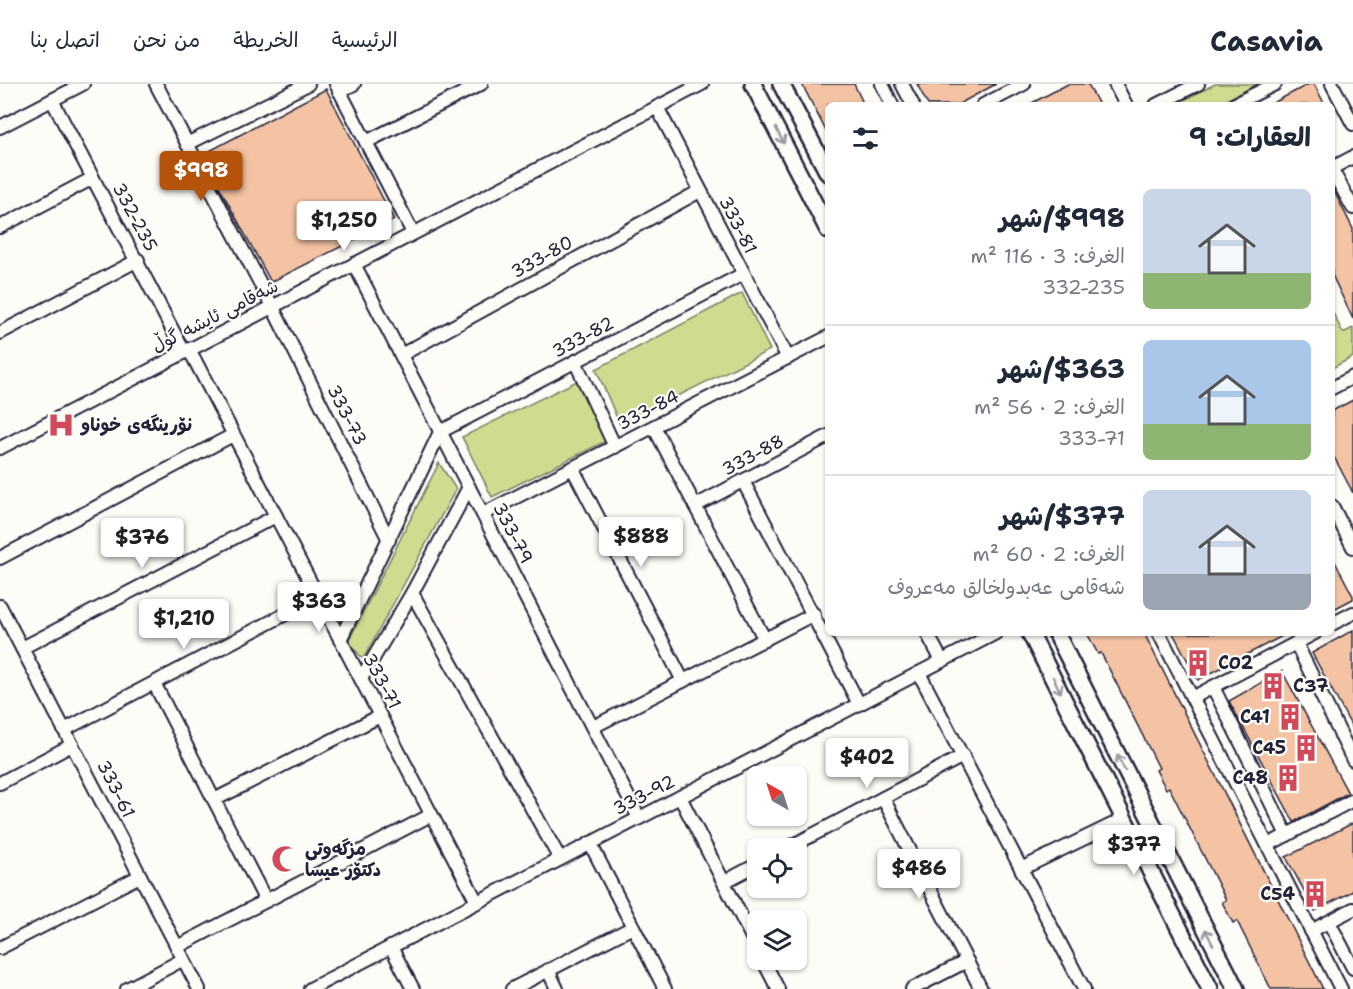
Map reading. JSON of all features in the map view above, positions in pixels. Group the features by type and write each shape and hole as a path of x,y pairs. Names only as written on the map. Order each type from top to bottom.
{"main road":[{"path":"753,84 822,202"},
{"path":"781,84 825,168"},
{"path":"1032,636 1210,989"},
{"path":"1058,636 1236,989"},
{"path":"1088,747 1108,737"}],"street":[{"path":"0,127 83,84"},
{"name":"333-73","path":"156,84 272,306 389,540"},
{"path":"187,144 308,84"},
{"path":"354,84 338,88 413,234"},
{"path":"366,142 481,84"},
{"name":"شەقامی ئایشە گوڵ","path":"0,448 702,84"},
{"path":"882,84 891,102"},
{"path":"902,84 911,102"},
{"path":"1115,84 1124,102"},
{"path":"1162,102 1198,84"},
{"path":"1239,102 1275,84"},
{"path":"1332,84 1353,124"},
{"path":"988,102 1015,86"},
{"name":"332-235","path":"52,100 186,351"},
{"name":"333-81","path":"657,107 788,358"},
{"path":"1335,167 1353,157"},
{"path":"1335,175 1353,208"},
{"path":"0,227 93,178"},
{"name":"333-80","path":"401,355 700,191"},
{"path":"0,333 138,260"},
{"name":"333-79","path":"354,264 639,818"},
{"name":"333-82","path":"440,432 743,274"},
{"name":"333-84","path":"483,514 573,470 825,339"},
{"name":"333-71","path":"186,351 276,516 477,902"},
{"path":"575,362 615,447"},
{"path":"1335,386 1353,377"},
{"path":"654,427 765,640"},
{"path":"340,640 440,432"},
{"path":"0,558 233,435"},
{"name":"333-88","path":"695,506 825,441"},
{"path":"573,470 683,681"},
{"path":"743,481 859,704"},
{"path":"361,679 412,594 469,488"},
{"path":"1335,515 1353,547"},
{"path":"22,648 276,516"},
{"path":"412,594 560,859"},
{"path":"64,730 318,597"},
{"name":"333-61","path":"0,606 199,989"},
{"path":"1335,622 1353,613"},
{"path":"593,727 814,614"},
{"path":"929,636 942,661"},
{"name":"333-92","path":"311,989 990,636"},
{"path":"1161,636 1341,989"},
{"path":"1192,698 1309,636"},
{"path":"1296,643 1353,760"},
{"path":"919,673 1084,989"},
{"path":"154,683 266,901"},
{"path":"1213,687 1287,835"},
{"path":"214,800 380,716"},
{"path":"0,783 72,745"},
{"path":"807,838 963,756"},
{"path":"680,797 747,928"},
{"path":"883,798 981,989"},
{"path":"1268,845 1353,801"},
{"path":"177,947 431,815"},
{"path":"1022,869 1124,819"},
{"path":"590,843 665,989"},
{"path":"723,882 747,870"},
{"path":"0,948 140,876"},
{"path":"1311,931 1353,909"},
{"path":"1329,922 1353,968"},
{"path":"512,989 633,927"},
{"path":"391,947 413,989"},
{"path":"127,989 184,959"},
{"path":"912,989 967,961"},
{"path":"548,970 557,989"},
{"path":"768,970 778,989"}],"green space":[{"path":"1215,84 1258,84 1223,102 1180,102"},
{"path":"742,293 770,350 620,425 596,369"},
{"path":"1335,317 1343,333 1353,328 1353,357 1335,366"},
{"path":"577,381 606,441 492,497 462,437"},
{"path":"439,463 456,489 363,659 348,642"}],"building":[{"path":"802,84 854,84 863,102 825,102 825,129"},
{"path":"917,84 996,84 963,102 926,102"},
{"path":"1068,84 1088,84 1097,102 1034,102"},
{"path":"1309,84 1314,84 1323,102 1275,102"},
{"path":"326,89 394,220 271,282 202,155"},
{"path":"1335,193 1353,229 1353,319 1335,281"},
{"path":"1353,400 1353,493 1335,459 1335,409"},
{"path":"1335,562 1353,596 1353,599 1335,608"},
{"path":"1353,630 1353,729 1312,653"},
{"path":"1089,636 1146,636 1323,989 1271,989 1237,921 1233,923 1222,902 1226,900 1169,787 1166,789 1156,770 1159,768 1101,653 1098,654"},
{"path":"1175,636 1282,636 1198,680"},
{"path":"1282,671 1348,793 1294,822 1229,701"},
{"path":"1353,823 1353,891 1315,911 1286,857"}],"place":[{"name":"نۆرینگەی خوناو","path":"61,425"},
{"name":"C02","path":"1198,663"},
{"name":"C37","path":"1273,686"},
{"name":"C41","path":"1290,717"},
{"name":"C45","path":"1306,748"},
{"name":"C48","path":"1288,778"},
{"name":"مزگەوتی دکتۆر عیسا","path":"285,859"},
{"name":"C54","path":"1315,894"}]}
